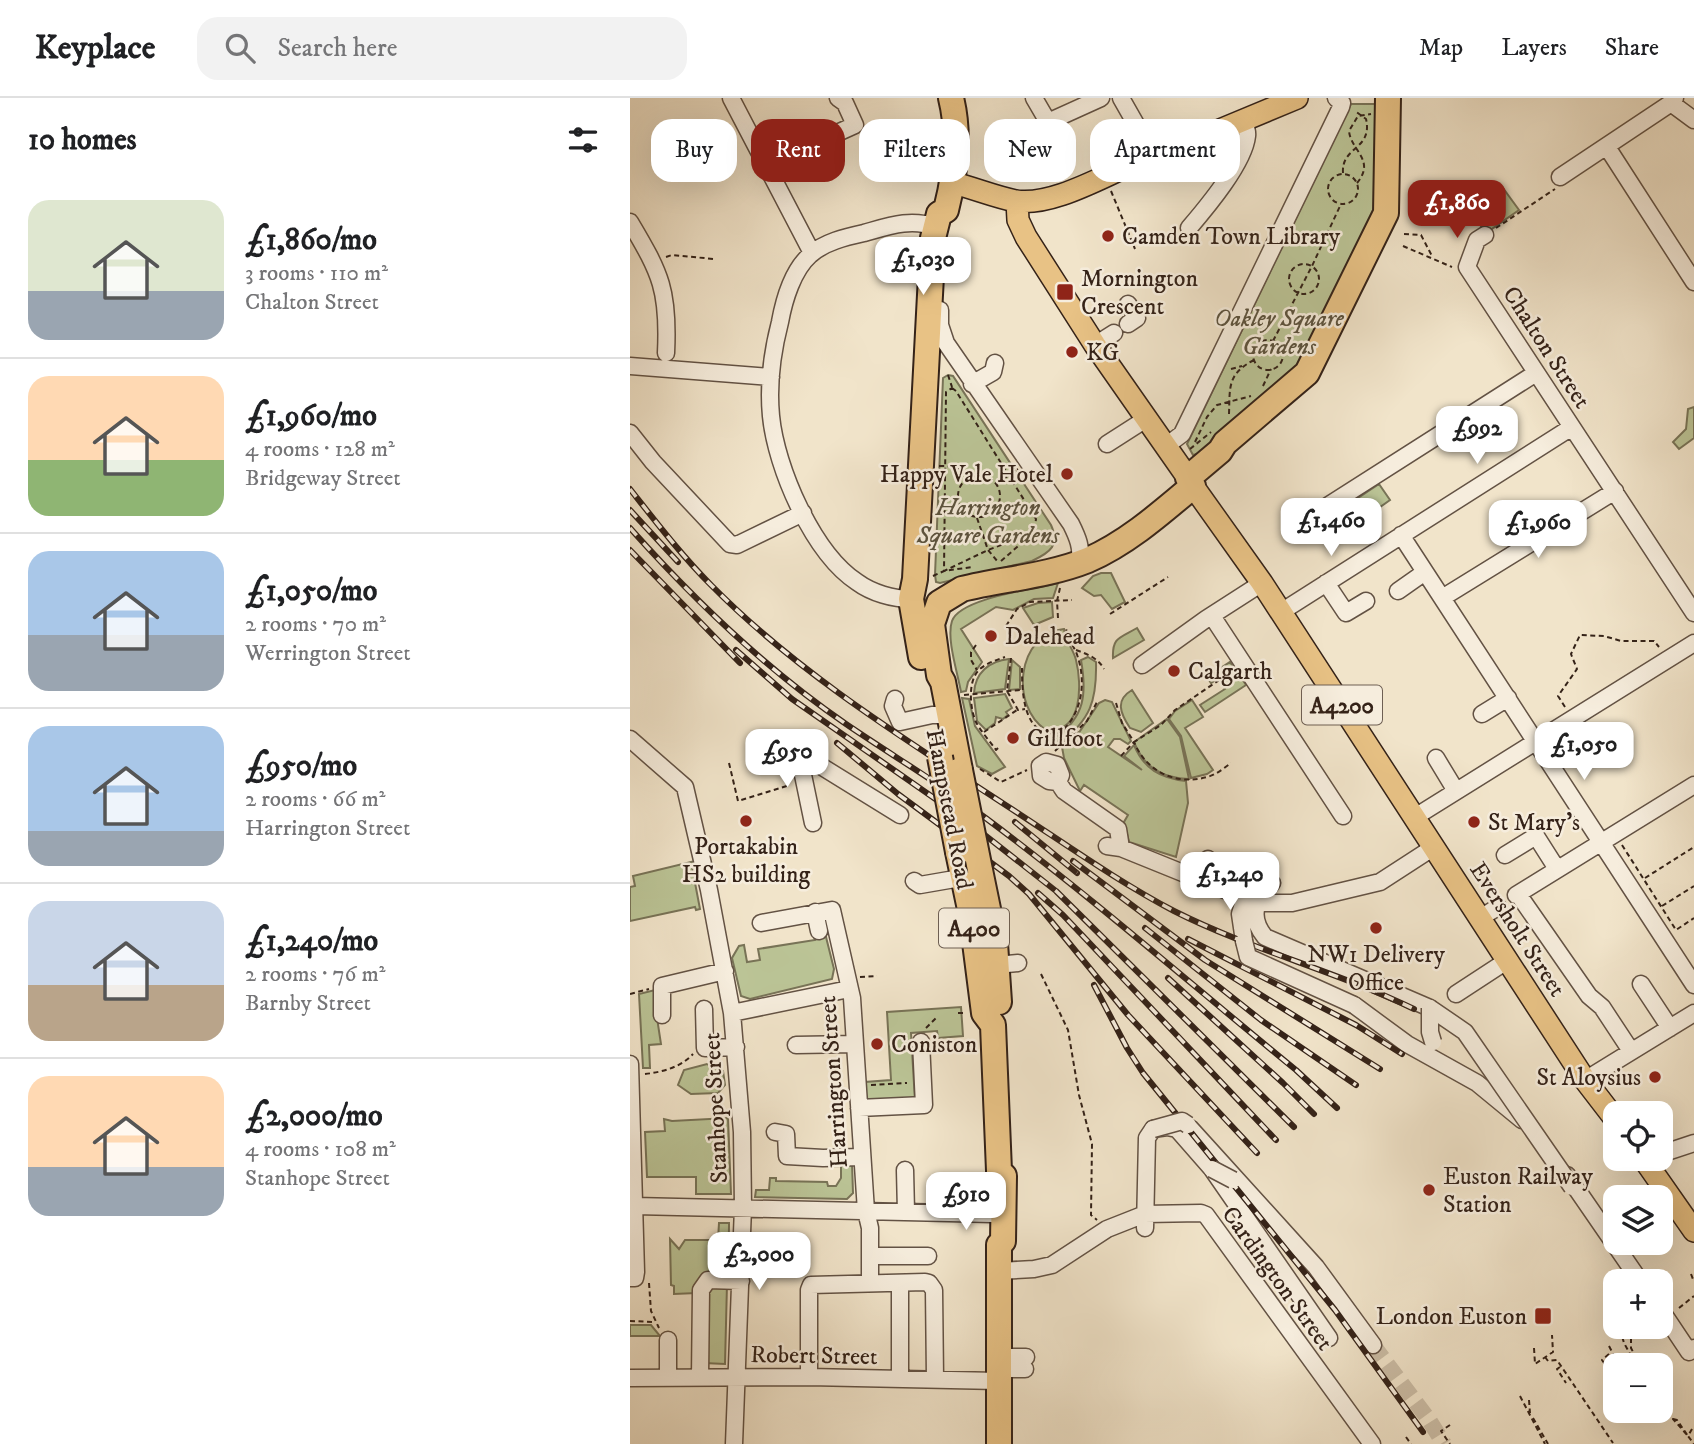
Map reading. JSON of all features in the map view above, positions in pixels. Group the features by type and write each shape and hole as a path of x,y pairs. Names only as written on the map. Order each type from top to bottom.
{"highway":[{"name":"A400","path":"946,204 954,127 951,98"},
{"path":"913,588 945,598 962,589 1079,563 1119,542 1156,517 1225,443 1307,373 1386,213 1382,106"},
{"name":"Hampstead Road","path":"946,204 931,261 943,372 934,465 913,588 975,874 995,943 1007,964 1000,1016 993,1025"},
{"name":"A400","path":"945,598 936,608 932,624 946,731"},
{"name":"Hampstead Road","path":"946,731 958,852 975,874 972,919 984,1013 993,1025 999,1171 1004,1176 1004,1239 999,1245 998,1271 999,1444"},
{"name":"Hampstead Road","path":"999,1171 994,1176 993,1214 993,1241 999,1245"}],"main road":[{"path":"1240,121 1297,98"},
{"path":"946,204 1035,201 1052,197 1090,181"},
{"name":"A4200","path":"1017,201 1018,220 1022,230 1095,345 1191,482"},
{"name":"Eversholt Street","path":"1191,482 1262,583 1434,847 1489,913 1507,960 1603,1103"},
{"path":"1658,1171 1694,1231"}],"street":[{"path":"732,98 751,135"},
{"path":"838,98 845,103 855,125 845,130"},
{"path":"1034,98 1048,122 1101,98"},
{"path":"1121,98 1133,119"},
{"path":"1560,177 1673,101 1694,120"},
{"path":"1166,446 1182,434 1342,103"},
{"path":"1189,228 1222,188 1244,147 1248,135 1243,120"},
{"path":"1607,147 1692,274"},
{"path":"775,182 812,253"},
{"path":"913,588 863,586 847,575 824,548 785,476 776,449 771,415 771,377 784,304 801,268 812,253 838,240 904,222 925,223 946,204 950,217 943,247 940,325 946,343 943,372 972,384 1070,524 1079,541 1079,563"},
{"path":"630,222 653,260 666,304 666,353"},
{"path":"1467,267 1477,240 1485,235"},
{"name":"Chalton Street","path":"1467,267 1694,613"},
{"path":"1095,345 1137,318 1128,304"},
{"path":"972,384 993,372 995,363"},
{"path":"630,366 771,377"},
{"path":"1318,512 1536,373"},
{"path":"1107,444 1146,418"},
{"path":"1281,612 1573,427"},
{"path":"630,433 653,462 730,544 737,545 803,513"},
{"path":"1442,598 1615,491"},
{"path":"1401,536 1536,742 1609,839 1655,910 1694,985"},
{"path":"1398,592 1426,572"},
{"path":"1142,665 1262,583"},
{"path":"1326,583 1346,613 1366,601"},
{"path":"1212,616 1343,816"},
{"path":"1415,817 1694,643"},
{"path":"1482,714 1507,698"},
{"path":"895,699 893,706 900,722 946,731"},
{"name":"Stanhope Street","path":"630,739 685,787 709,890 732,1013 742,1132 743,1207 734,1444"},
{"path":"813,823 798,752 900,815"},
{"path":"1436,758 1456,791"},
{"path":"1058,782 1064,791 1118,829 1114,847 1251,901 1294,908 1380,882 1434,847"},
{"path":"1631,1051 1602,1007 1589,996 1517,895 1694,785"},
{"path":"1505,855 1536,836 1557,869"},
{"path":"1200,879 1208,859"},
{"path":"914,881 920,885 975,874"},
{"path":"1272,883 1240,914 1248,957 1354,1006 1407,1044 1477,1083 1520,1117 1540,1139 1632,1269"},
{"path":"1251,901 1257,927 1265,937 1430,1008 1465,1032 1572,1186"},
{"name":"Harrington Street","path":"815,912 832,910 849,989 866,1211 870,1228 870,1283"},
{"path":"761,923 815,912 819,931"},
{"path":"1456,994 1507,960"},
{"path":"662,1015 662,986 724,971"},
{"path":"1641,984 1670,1028"},
{"path":"732,1013 849,989"},
{"path":"1430,1008 1430,1032 1433,1042"},
{"path":"704,1009 705,1048 736,1047"},
{"path":"1585,1080 1694,1013"},
{"path":"859,1108 924,1105 921,1036"},
{"path":"796,1045 855,1044"},
{"path":"630,1064 631,1158 635,1206 632,1278"},
{"path":"1145,1221 1147,1138 1153,1129 1182,1121 1316,1267 1373,1345"},
{"path":"1153,1129 1167,1126 1177,1129 1212,1169 1329,1338"},
{"path":"775,1132 786,1134 787,1156 862,1157"},
{"path":"1673,1150 1694,1143"},
{"path":"1212,1169 1233,1180"},
{"path":"905,1170 906,1212"},
{"path":"635,1206 993,1214"},
{"name":"Cardington Street","path":"998,1271 1052,1265 1107,1229 1201,1213 1206,1215 1372,1444"},
{"path":"870,1256 928,1256"},
{"path":"699,1377 701,1290 708,1280 741,1281"},
{"path":"809,1377 811,1285 925,1282 934,1290 935,1379"},
{"path":"900,1283 900,1379"},
{"path":"1673,1328 1689,1352 1694,1348"},
{"path":"668,1340 668,1377"},
{"name":"Robert Street","path":"630,1378 935,1379 1026,1363"}],"path":[{"path":"1342,103 1362,114 1367,121 1368,133 1363,143 1343,163 1343,174"},
{"path":"1357,183 1363,174 1364,166 1350,140 1349,131 1354,120 1382,106"},
{"path":"1343,174 1351,176 1357,183 1358,192 1354,200 1341,204 1332,199 1329,186 1334,177 1343,174"},
{"path":"1485,235 1560,186 1560,177"},
{"path":"1110,187 1135,249"},
{"path":"1273,341 1341,204"},
{"path":"1404,234 1421,235 1433,258"},
{"path":"1403,246 1451,267 1467,267"},
{"path":"955,251 961,252"},
{"path":"653,260 672,255 714,260"},
{"path":"1297,266 1312,266 1319,275 1315,290 1309,293 1297,292 1291,286 1290,274 1297,266"},
{"path":"1268,340 1280,345 1283,358 1279,365 1271,369 1260,367 1254,360 1254,349 1257,345 1268,340"},
{"path":"1228,402 1234,375 1254,360"},
{"path":"1193,446 1211,411 1217,405 1250,397 1264,384 1271,369"},
{"path":"943,372 1036,519 1034,532 999,563 988,550 977,518"},
{"path":"944,571 934,465 946,392 952,388"},
{"path":"996,484 1027,462"},
{"path":"934,465 955,466 962,470 967,479"},
{"path":"977,475 987,477 996,484 998,504 990,514 977,518 966,513 959,505 958,491 967,479 977,475"},
{"path":"913,588 988,550 1034,532"},
{"path":"944,571 971,567"},
{"path":"1110,614 1168,577"},
{"path":"1058,618 1057,601 1061,586"},
{"path":"1006,626 1017,609 1030,603 1072,600"},
{"path":"1066,627 1068,641 1075,649 1091,656 1104,668"},
{"path":"1068,641 1081,634"},
{"path":"1573,719 1558,696 1577,669 1571,654 1580,635 1604,636 1621,641 1654,641 1669,659"},
{"path":"976,645 971,652 971,660 977,671 972,695 973,713 977,725 996,750 998,748"},
{"path":"1022,668 1022,690 1026,709 1034,725 1045,733 1060,733 1077,713 1081,682 1075,649"},
{"path":"977,671 1005,657"},
{"path":"1011,657 1007,691 1018,710"},
{"path":"1121,756 1134,742 1161,725 1175,710 1243,663"},
{"path":"1022,690 972,695 946,731 1001,782 1029,768"},
{"path":"1050,754 1078,731 1097,702"},
{"path":"1116,703 1122,723 1147,764 1154,770 1171,777 1189,779 1210,777 1231,763"},
{"path":"983,732 1018,710 1026,709"},
{"path":"1030,727 1034,725"},
{"path":"729,763 738,801 804,781"},
{"path":"1609,839 1643,878 1655,910 1676,930 1694,918"},
{"path":"1643,878 1694,846"},
{"path":"1655,910 1694,886"},
{"path":"1041,974 1068,1030 1079,1095 1092,1144 1091,1215 1107,1229"},
{"path":"630,994 662,986"},
{"path":"921,1036 937,1017"},
{"path":"630,1075 657,1073 676,1067 695,1051 705,1048"},
{"path":"858,1086 912,1083"},
{"path":"1691,1274 1694,1282"},
{"path":"632,1278 649,1282 650,1311 654,1322 668,1340"},
{"path":"1678,1309 1694,1296"},
{"path":"630,1321 654,1322"},
{"path":"1534,1348 1535,1364 1553,1352 1552,1335"},
{"path":"1609,1346 1613,1353"},
{"path":"1545,1357 1548,1361 1557,1360 1614,1443"},
{"path":"1561,1366 1557,1369 1566,1383"},
{"path":"1520,1396 1546,1444"},
{"path":"1529,1400 1530,1413 1546,1444"},
{"path":"1688,1436 1673,1419 1677,1420 1694,1444"},
{"path":"1450,1425 1441,1431 1450,1444"},
{"path":"1688,1436 1692,1429"},
{"path":"1406,1437 1411,1444"}],"green space":[{"name":"Oakley Square Gardens","path":"1351,104 1376,104 1376,210 1296,373 1193,455 1187,444"},
{"path":"1503,188 1519,210 1486,233 1470,211"},
{"name":"Harrington Square Gardens","path":"953,376 1051,525 1054,543 1049,551 1032,561 940,583 936,582 935,575 943,378"},
{"path":"1694,407 1694,438 1679,449 1673,442 1686,429 1688,409"},
{"path":"1379,484 1390,500 1352,527 1340,510"},
{"path":"1310,505 1319,519 1318,527 1301,541 1294,528 1297,513"},
{"path":"1111,573 1125,602 1112,609 1101,595 1094,596 1082,588 1093,576"},
{"path":"1058,583 1053,598 1034,599 1013,610 996,607 961,629 982,662 968,682 966,691 961,692 950,637 952,621 958,613 983,600"},
{"path":"1052,602 1053,617 1034,625 1023,608 1038,603"},
{"path":"1137,628 1144,640 1113,658 1116,642"},
{"path":"1064,629 1078,670 1077,706 1067,724 1058,729 1046,730 1034,719 1027,705 1023,689 1024,673 1028,657 1036,644 1048,634"},
{"path":"1088,657 1096,662 1095,688 1090,709 1060,744 1055,738 1073,722 1082,704 1084,684 1081,660"},
{"path":"1009,659 1005,689 974,693 977,680 984,669 995,662"},
{"path":"1012,660 1020,667 1020,689 1009,690"},
{"path":"1230,662 1234,668 1211,683 1207,677"},
{"path":"1237,671 1246,685 1205,712 1200,705 1225,689 1221,681"},
{"path":"1132,690 1153,723 1141,732 1130,728 1122,712 1121,702"},
{"path":"1005,694 1012,708 1006,712 1008,715 1003,719 996,717 995,723 986,730 977,721 974,698"},
{"path":"962,698 969,699 975,726 1005,767 992,774 977,766"},
{"path":"1105,700 1112,702 1131,741 1128,744 1114,739 1108,747 1142,770 1124,756 1134,745 1154,771 1186,781 1188,803 1176,857 1129,842 1124,822 1128,815 1084,785 1080,791 1064,758 1062,747 1080,731 1099,703"},
{"path":"1192,700 1203,717 1185,728 1213,770 1191,778 1181,736 1169,719 1175,711"},
{"path":"1167,719 1180,737 1189,779 1155,770 1143,758 1134,742"},
{"path":"699,860 692,867 700,909 696,910 695,907 630,921 630,887 635,886 633,876"},
{"path":"825,933 834,969 832,979 750,999 741,996 732,958 739,946 744,945 747,962 760,960 758,949 815,940 814,935"},
{"path":"659,989 657,1018 661,1044 649,1045 650,1068 643,1068 639,994"},
{"path":"961,1007 963,1036 938,1038 937,1031 911,1033 915,1101 867,1104 865,1082 891,1080 887,1012"},
{"path":"707,1064 723,1071 725,1085 718,1093 691,1094 678,1085 684,1070"},
{"path":"728,1118 731,1194 696,1194 696,1177 647,1177 645,1132 665,1131 664,1119 672,1121"},
{"path":"852,1163 853,1193 847,1199 755,1197 756,1190 769,1190 770,1178 776,1178 776,1181 827,1182 828,1186 836,1186 841,1178 841,1164"},
{"path":"719,1223 729,1223 728,1276 697,1293 674,1294 674,1286 671,1285 670,1239 679,1249 685,1240 718,1240"},
{"path":"727,1284 725,1364 704,1363 704,1290"},
{"path":"630,1325 651,1325 660,1336 630,1336"}],"tunnel":[{"path":"1373,1345 1444,1444"}],"railway":[{"path":"630,489 690,563 745,617 815,675 928,754 1109,873 1174,911 1414,1009"},
{"path":"630,510 678,562"},
{"path":"630,528 732,633 816,703 970,806 1026,849 1296,1070 1337,1108"},
{"path":"630,550 740,663"},
{"path":"736,650 792,699 967,821 1056,891 1294,1127"},
{"path":"837,743 898,794 1009,876 1029,894 1128,1015 1257,1153"},
{"path":"1015,822 1077,873"},
{"path":"1073,861 1205,960 1380,1069"},
{"path":"1038,893 1063,915 1276,1140"},
{"path":"1145,928 1261,1020 1356,1085"},
{"path":"1188,939 1356,1025 1402,1054"},
{"path":"1168,978 1314,1114"},
{"path":"1094,985 1143,1073 1335,1310 1423,1432"}],"place":[{"name":"Camden Town Library","path":"1108,236"},
{"name":"Mornington Crescent","path":"1065,292"},
{"name":"KG","path":"1072,352"},
{"name":"Happy Vale Hotel","path":"1067,474"},
{"name":"Dalehead","path":"991,636"},
{"name":"Calgarth","path":"1174,671"},
{"name":"Gillfoot","path":"1013,738"},
{"name":"Portakabin HS2 building","path":"746,821"},
{"name":"St Mary's","path":"1474,822"},
{"name":"NW1 Delivery Office","path":"1376,928"},
{"name":"Coniston","path":"877,1044"},
{"name":"St Aloysius","path":"1655,1077"},
{"name":"Euston Railway Station","path":"1429,1190"},
{"name":"London Euston","path":"1543,1316"}]}
